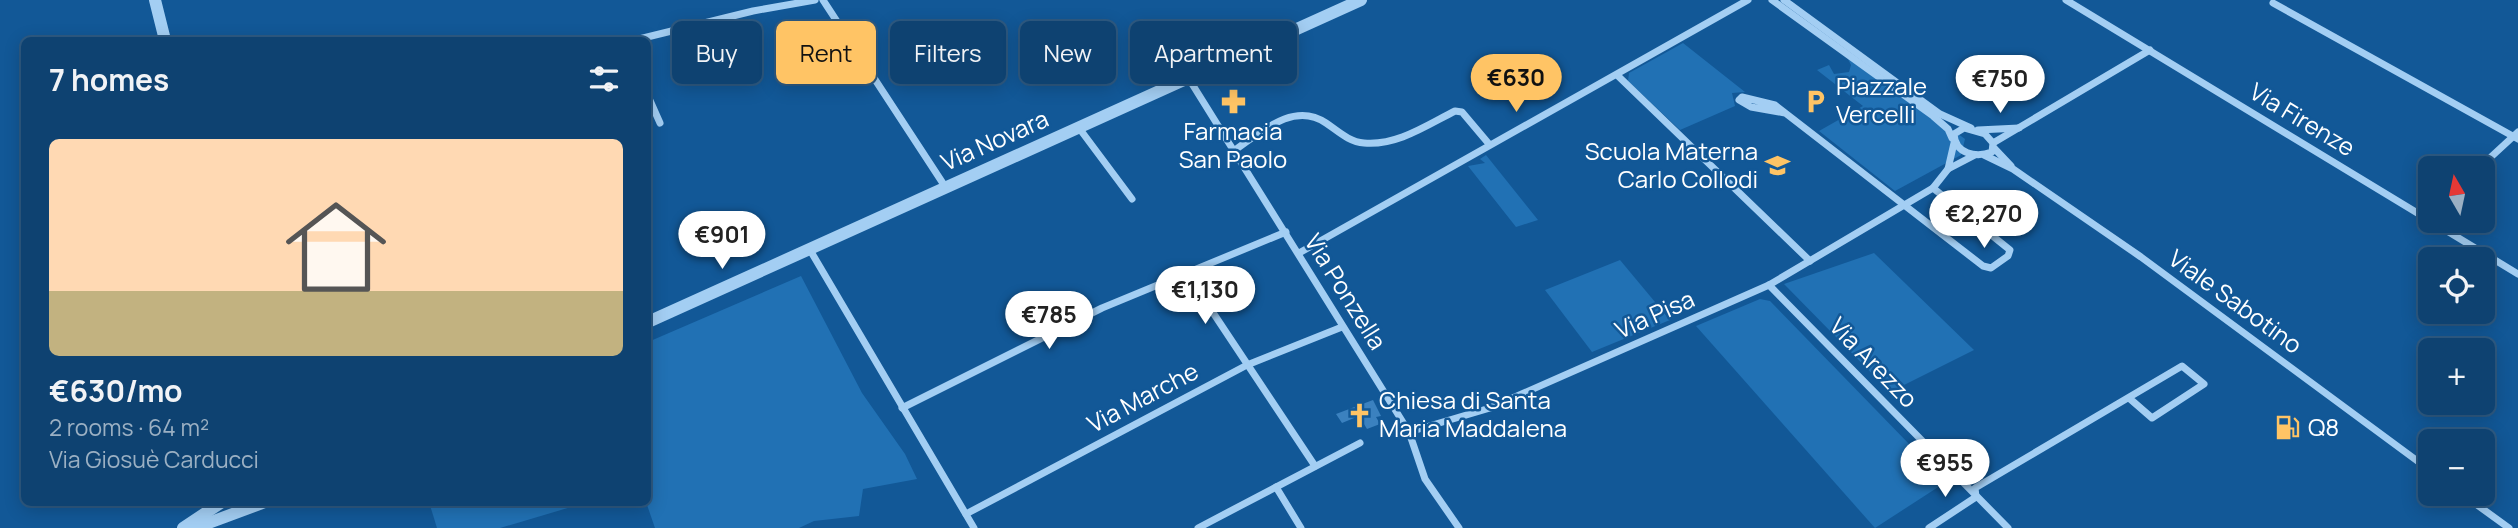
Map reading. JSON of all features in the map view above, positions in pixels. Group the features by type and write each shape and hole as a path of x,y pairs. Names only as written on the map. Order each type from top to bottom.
{"street":[{"path":"155,0 164,37"},
{"path":"647,37 753,11 815,0"},
{"path":"823,0 947,188"},
{"name":"Via Novara","path":"1297,29 1361,0"},
{"path":"1299,253 1748,0"},
{"path":"1772,0 1933,116 1948,129 1953,141 1975,155 1984,155 1993,145 2150,50"},
{"path":"1784,0 1940,114 1974,129"},
{"name":"Via Firenze","path":"2066,0 2418,209"},
{"path":"2273,3 2516,136 2493,156"},
{"path":"1617,75 1810,261"},
{"name":"Via Novara","path":"651,321 1178,84"},
{"name":"Via Ponzella","path":"1192,84 1409,432 1425,479 1459,528"},
{"path":"1784,113 1751,107 1739,100 1742,97 1760,99 1784,113 1983,266 1991,268 2008,256 2010,250 1933,188"},
{"path":"651,102 660,122"},
{"path":"1235,149 1291,115 1306,113 1319,116 1347,139 1367,144 1382,142 1455,111 1462,112 1489,144"},
{"path":"1079,128 1132,199"},
{"path":"1953,141 1960,129 2023,128"},
{"name":"Viale Sabotino","path":"1974,129 1993,145 2014,169"},
{"name":"Via Pisa","path":"1948,169 1953,141"},
{"name":"Via Pisa","path":"1409,432 1490,408 1769,285 1933,188 1948,169 1975,155"},
{"name":"Viale Sabotino","path":"1984,155 2014,169 2141,257 2418,461"},
{"path":"902,408 1102,308 1286,232"},
{"name":"Via Firenze","path":"2455,233 2518,274"},
{"path":"810,250 974,528"},
{"path":"1186,272 1315,466"},
{"name":"Via Arezzo","path":"1769,285 2008,528"},
{"name":"Via Marche","path":"966,514 1247,365 1342,327"},
{"path":"1928,528 1976,497 1975,488 2182,366 2204,384 2152,418 2129,398"},
{"path":"1198,528 1360,443"},
{"path":"1276,487 1301,528"},
{"path":"183,528 216,506"},
{"path":"195,528 247,506"},
{"path":"2479,506 2509,528"}],"shaded area":[{"path":"1683,43 1745,92 1732,93 1735,106 1680,130 1628,81 1629,73"},
{"path":"1853,57 1965,139 1961,155 1895,191 1819,131 1863,106 1817,70 1829,65 1834,74 1849,72 1851,65 1848,59"},
{"path":"1486,155 1538,220 1516,227 1468,166 1485,163 1480,159"},
{"path":"1874,253 1974,350 1890,392 1784,284"},
{"path":"1620,260 1670,320 1592,352 1545,290"},
{"path":"801,276 862,393 905,454 917,479 863,489 859,516 814,521 799,528 655,528 647,506 651,506 651,341"},
{"path":"1760,299 1770,301 1946,482 1875,528 1696,326"},
{"path":"430,506 574,506 500,528 437,528"}],"building":[{"name":"Chiesa di Santa Maria Maddalena","path":"1373,400 1381,416 1376,417 1380,424 1367,429 1359,416 1342,423 1336,414"}],"place":[{"name":"Farmacia San Paolo","path":"1233,101"},
{"name":"Piazzale Vercelli","path":"1816,101"},
{"name":"Scuola Materna Carlo Collodi","path":"1778,166"},
{"name":"Chiesa di Santa Maria Maddalena","path":"1359,415"},
{"name":"Q8","path":"2288,428"}]}
